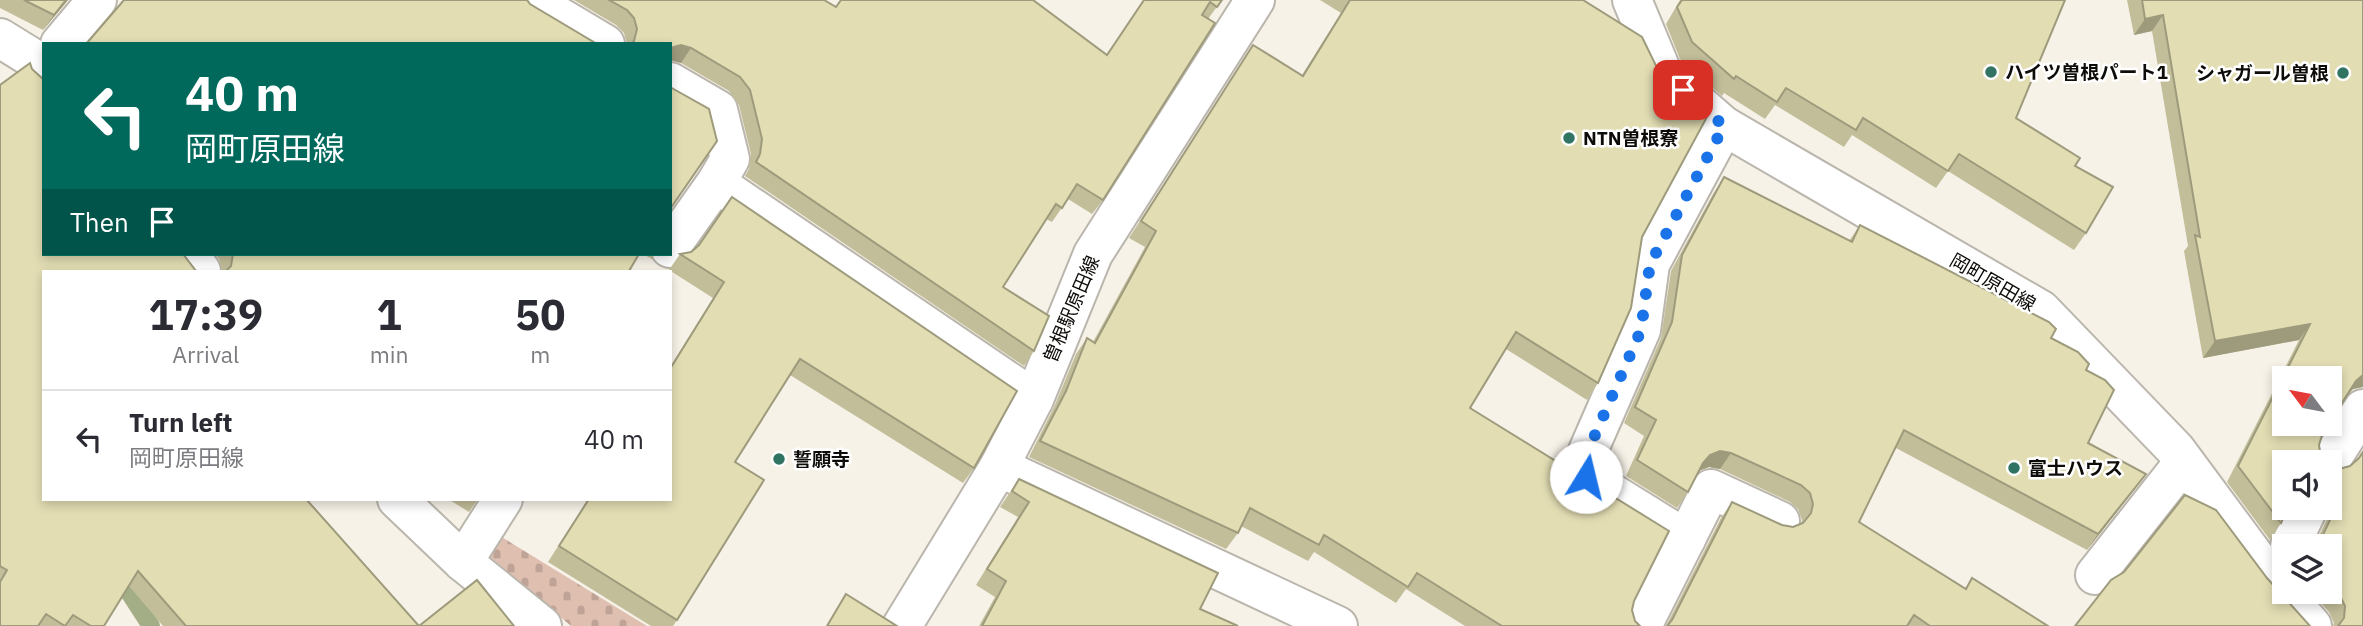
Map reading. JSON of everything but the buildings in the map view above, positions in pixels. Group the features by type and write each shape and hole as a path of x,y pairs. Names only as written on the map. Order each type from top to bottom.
{"street":[{"path":"64,42 97,0"},
{"path":"531,0 602,42"},
{"name":"曽根駅原田線","path":"902,626 999,467 1034,399 1093,254 1255,0"},
{"name":"岡町原田線","path":"1632,0 1662,72 1724,126 2041,310 2176,450 2272,580"},
{"path":"0,38 42,59"},
{"path":"672,83 718,110 730,159 672,245"},
{"path":"1686,539 1586,477 1588,451 1641,330 1650,264 1724,126"},
{"path":"716,183 1034,399"},
{"path":"2337,450 2363,410"},
{"path":"2095,575 2184,462"},
{"path":"999,467 1338,626"},
{"path":"1642,626 1711,489 1780,521"},
{"path":"399,501 463,562 542,626"},
{"path":"463,562 502,501"}],"green space":[{"path":"500,536 647,626 571,626 490,557"}],"waterway":[{"path":"114,569 151,626"}],"place":[{"name":"ハイツ曽根パート1","path":"1991,72"},
{"name":"シャガール曽根","path":"2343,73"},
{"name":"NTN曽根寮","path":"1569,138"},
{"name":"誓願寺","path":"779,459"},
{"name":"富士ハウス","path":"2014,468"}],"route":[{"path":"1586,477 1588,451 1641,330 1650,264 1724,126 1683,90"}]}
